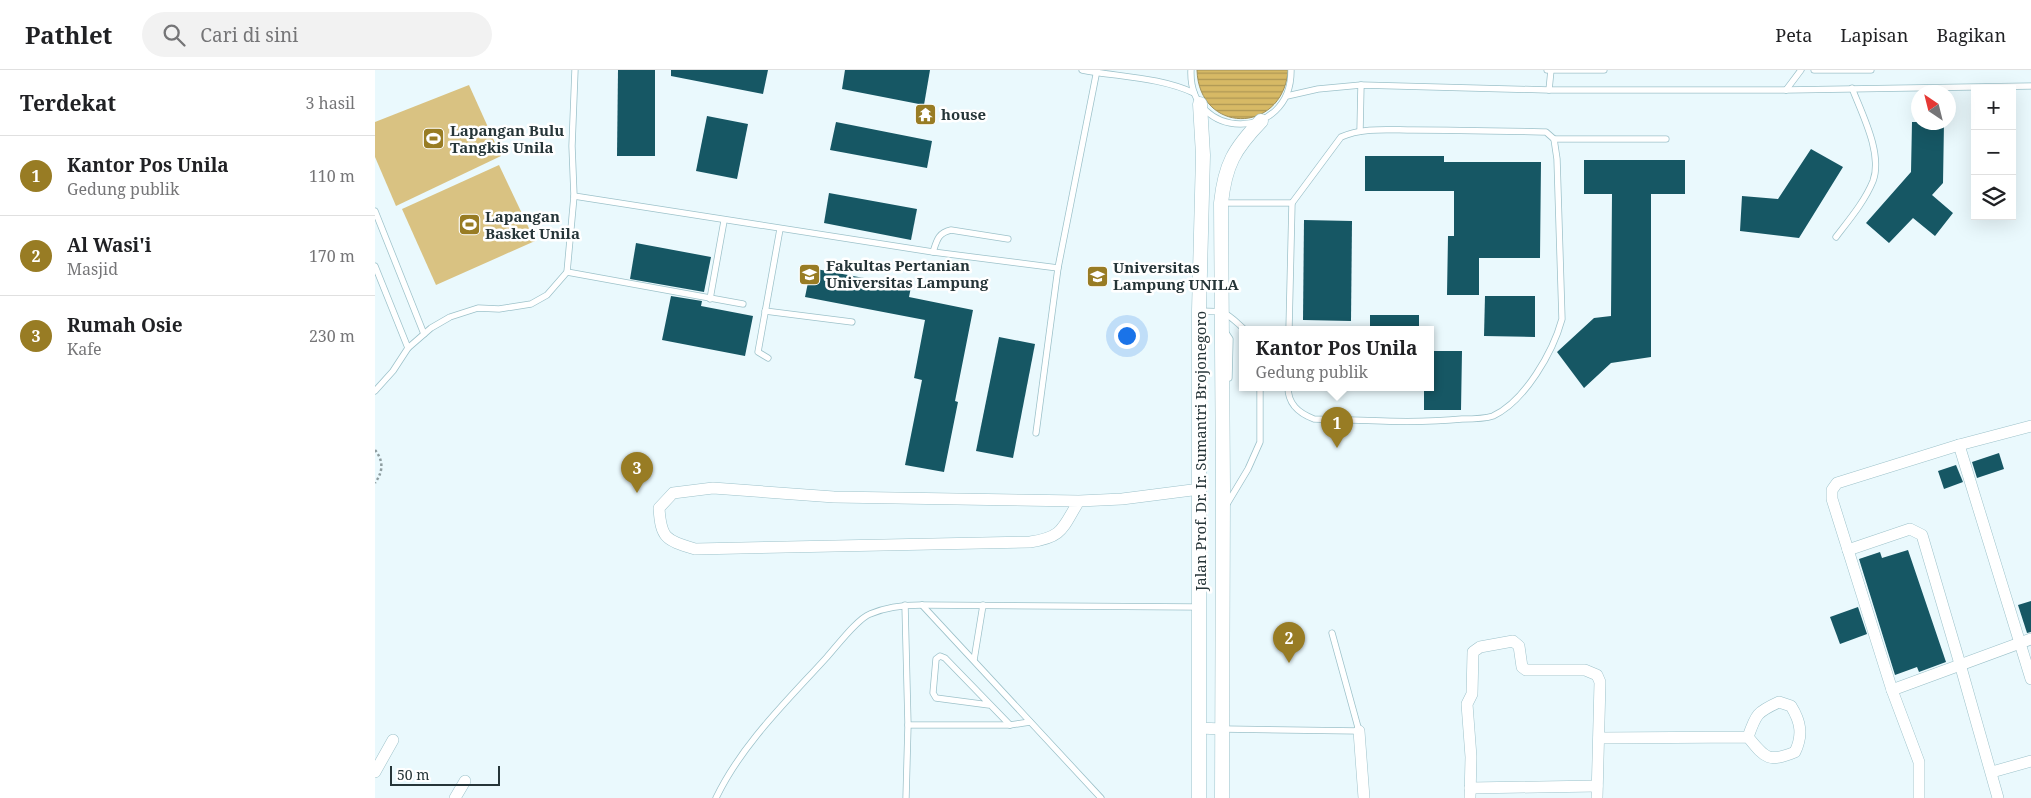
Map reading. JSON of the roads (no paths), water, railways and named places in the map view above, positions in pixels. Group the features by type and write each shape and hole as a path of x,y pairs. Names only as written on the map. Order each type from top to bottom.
{"street":[{"name":"Jalan Prof. Dr. Ir. Sumantri Brojonegoro","path":"1197,99 1203,155 1199,311 1199,798"},
{"name":"Jalan Prof. Dr. Ir. Sumantri Brojonegoro","path":"1222,798 1223,488 1221,203 1229,162 1246,137 1261,121"},
{"path":"1919,798 1919,762 1893,690 1848,550 1832,499 1832,490 1837,483 1959,445 2031,426"},
{"path":"1959,445 2026,640 2031,679"},
{"path":"1079,501 1060,532 1049,539 1030,542 695,549 671,542 660,528 659,508 673,493 713,488 833,497 1079,501 1122,499 1200,489"},
{"path":"1848,550 1910,529 1921,535 1960,664 1982,746 1992,772 1998,798"},
{"path":"1893,690 2026,640"},
{"path":"1513,642 1519,646 1522,667 1526,670 1585,670 1597,675 1600,682 1597,792 1470,793 1471,757 1467,704 1473,694 1473,652 1480,647 1513,642"},
{"path":"1779,702 1791,706 1800,724 1801,734 1795,752 1783,757 1774,759 1761,754 1748,737 1755,717 1762,710 1779,702"},
{"path":"1199,728 1222,729"},
{"path":"1359,731 1364,798"},
{"path":"1599,738 1748,737"},
{"path":"375,772 393,740"},
{"path":"1992,772 2031,761"},
{"path":"455,798 465,781"}],"lane":[{"path":"375,391 393,371 408,348 424,334 450,317 477,308 499,309 531,304 547,295 567,272 574,196 572,146 575,70"},
{"path":"1082,70 1179,86 1197,99 1217,119 1238,125 1261,121 1281,106 1287,96 1291,81 1291,70"},
{"path":"1191,70 1191,80 1197,99"},
{"path":"1547,70 1604,70"},
{"path":"1549,90 1551,70"},
{"path":"1786,90 1801,70"},
{"path":"1813,70 1871,70"},
{"path":"1036,433 1058,268 1097,71"},
{"path":"1287,96 1318,89 1361,85 1549,90 1786,90 2031,86"},
{"path":"1360,131 1361,85"},
{"path":"1836,237 1859,205 1872,182 1876,168 1868,130 1852,88"},
{"path":"1289,326 1292,203 1341,137 1360,131 1454,130 1545,132 1554,139 1666,139"},
{"path":"1289,391 1291,403 1301,414 1314,419 1439,421 1490,417 1509,407 1532,378 1549,352 1557,335 1561,319 1557,159 1554,139"},
{"path":"574,196 933,252 1058,268"},
{"path":"1221,203 1292,203"},
{"path":"375,211 424,334"},
{"path":"710,299 724,220"},
{"path":"768,358 759,352 780,229"},
{"path":"933,252 938,236 943,232 951,230 1008,239"},
{"path":"375,266 408,348"},
{"path":"567,272 743,304"},
{"path":"765,311 852,322"},
{"path":"1199,311 1221,318 1227,314 1241,326"},
{"path":"1223,512 1248,470 1260,442 1261,391"},
{"path":"717,798 727,776 753,741 849,632 869,614 905,605 922,604 1200,607"},
{"path":"922,604 1101,798"},
{"path":"905,605 908,725 906,798"},
{"path":"974,660 983,605"},
{"path":"1222,729 1359,731 1332,633"},
{"path":"989,705 936,698 933,693 936,659 940,656 945,658 1010,725"},
{"path":"908,725 1010,725 1030,722"}],"place":[{"name":"house","path":"925,114"},
{"name":"Lapangan Bulu Tangkis Unila","path":"434,139"},
{"name":"Lapangan Basket Unila","path":"469,225"},
{"name":"Fakultas Pertanian Universitas Lampung","path":"810,274"},
{"name":"Universitas Lampung UNILA","path":"1097,276"},
{"name":"Kantor Pos Unila","path":"1337,448"},
{"name":"Rumah Osie","path":"637,493"},
{"name":"Al Wasi'i","path":"1289,663"}]}
